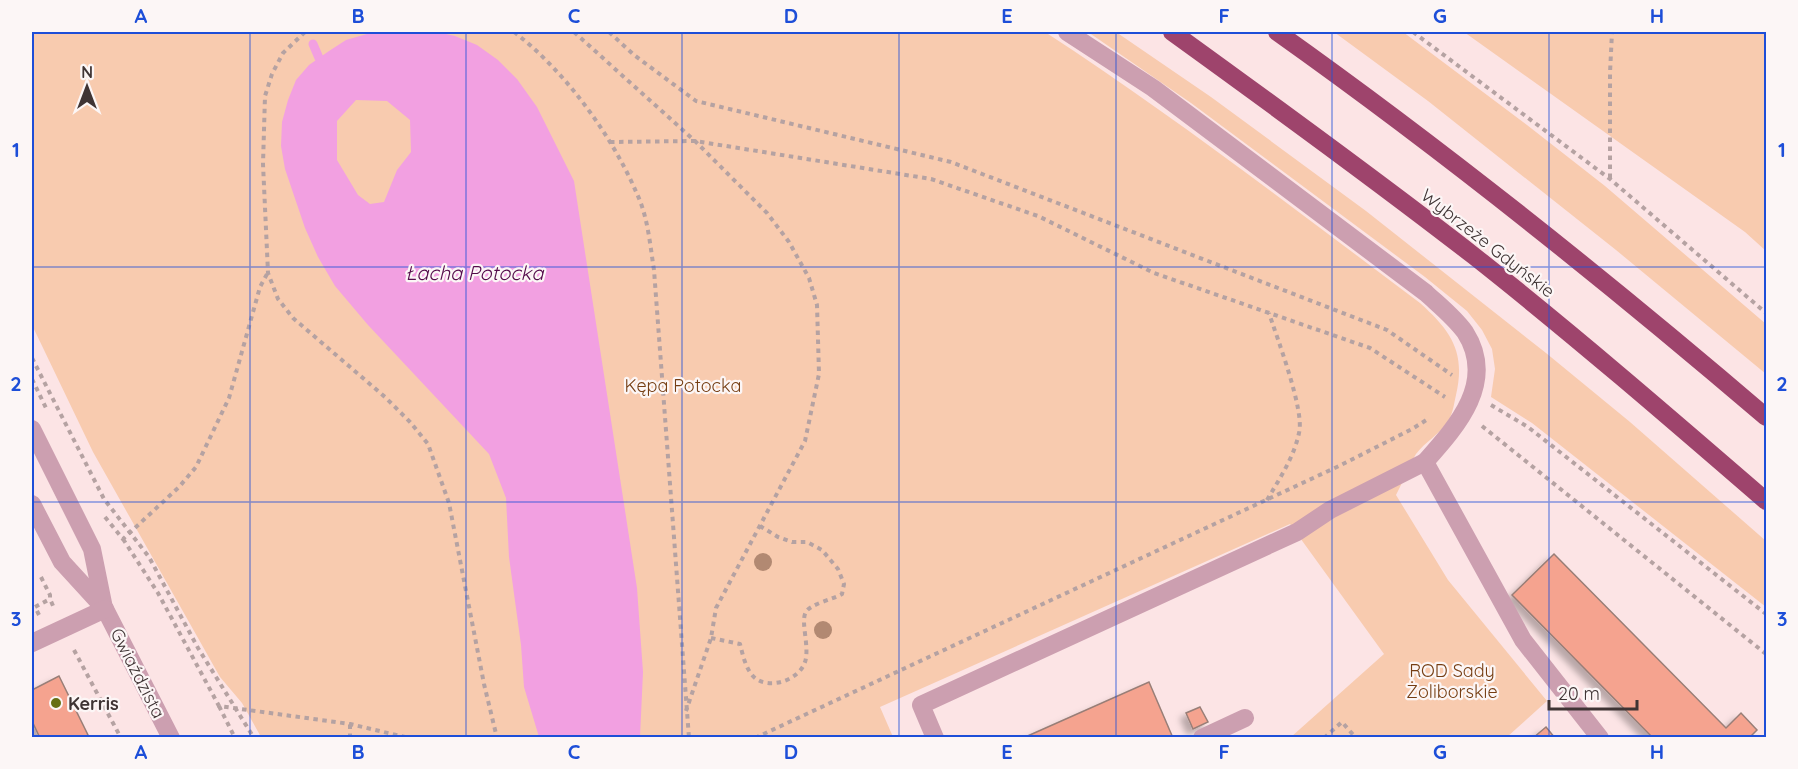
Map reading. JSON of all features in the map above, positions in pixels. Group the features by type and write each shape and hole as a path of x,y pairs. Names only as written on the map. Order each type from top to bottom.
{"highway":[{"name":"Wybrzeże Gdyńskie","path":"1172,32 1302,126 1474,257 1767,501"},
{"path":"1277,32 1409,128 1551,238 1767,417"}],"street":[{"path":"935,738 921,705 1297,532 1330,510 1425,462 1450,434 1459,406 1474,392 1477,374 1470,343 1459,325 1435,301 1153,88 1067,32"},
{"name":"Gwiaździsta","path":"32,429 92,549 105,609 171,738"},
{"path":"1425,462 1523,640 1600,738"},
{"name":"Gwiaździsta","path":"32,504 62,562 105,609"},
{"path":"32,643 105,609"},
{"path":"1202,738 1245,718"}],"path":[{"path":"305,32 283,53 272,74 265,96 263,164 268,273 278,299 293,318 385,396 428,444 449,503 484,684 497,738"},
{"path":"514,32 531,44 562,75 610,142 638,195 648,232 654,270 689,738"},
{"path":"574,32 695,141 767,213 789,242 809,278 817,305 819,374 805,441 716,608 711,638 686,711"},
{"path":"609,32 634,55 696,101 951,162 1387,330 1488,403 1528,427 1767,614"},
{"path":"1413,32 1610,179 1767,313"},
{"path":"1610,179 1612,32"},
{"path":"610,142 695,141 930,179 1038,216 1154,273 1370,348 1459,406 1487,431 1767,654"},
{"path":"129,531 179,486 196,467 229,398 261,287 268,273"},
{"path":"1267,500 1290,460 1300,431 1295,396 1269,313"},
{"path":"32,358 104,499 149,557 198,648 254,738"},
{"path":"754,738 1267,500 1459,406"},
{"path":"711,638 740,645 745,664 754,677 761,682 771,684 790,679 806,662 805,612 811,607 842,594 844,584 838,569 822,550 807,542 792,542 778,537 760,526"},
{"path":"123,539 158,593 235,738"},
{"path":"42,622 33,608 50,599"},
{"path":"77,654 121,738"},
{"path":"219,706 350,724 409,738"},
{"path":"1324,738 1342,722 1356,738"},
{"path":"350,724 350,738"}],"green space":[{"name":"Kępa Potocka","path":"32,32 1045,32 1188,130 1281,199 1420,303 1448,333 1457,354 1459,366 1459,380 1452,412 1445,426 1416,454 1396,495 1448,580 1547,701 1507,737 1291,737 1384,654 1290,524 880,707 893,737 261,737 242,703 220,677 93,452 32,325"},
{"path":"1088,32 1116,32 1211,97 1366,211 1630,422 1766,541 1766,607 1532,423 1491,397 1495,369 1492,349 1482,330 1467,311 1425,277 1191,103"},
{"path":"1334,32 1403,32 1605,186 1766,324 1766,374 1616,250 1428,101"},
{"path":"1464,32 1766,32 1766,251 1745,232"}],"water":[{"name":"Łacha Potocka","path":"374,32 437,32 477,45 498,60 517,79 537,107 574,181 637,588 643,672 640,737 539,737 524,687 521,645 509,557 506,498 489,454 368,325 335,286 305,228 285,169 281,146 282,122 296,80 309,65 346,40","holes":["356,100 387,101 410,120 411,152 397,170 384,202 370,204 358,195 337,160 337,121"]}],"building":[{"path":"1554,554 1726,728 1741,713 1757,730 1749,738 1653,738 1512,595"},
{"path":"59,676 88,735 83,738 40,738 32,721 32,690"},
{"path":"1149,682 1173,738 1023,738"},
{"path":"1200,707 1208,722 1193,729 1186,713"},
{"path":"1546,727 1555,738 1533,738"}],"waterway":[{"path":"313,44 319,58"}],"place":[{"name":"Kerris","path":"56,703"}],"park label":[{"name":"ROD Sady Żoliborskie","path":"1452,680"}]}
